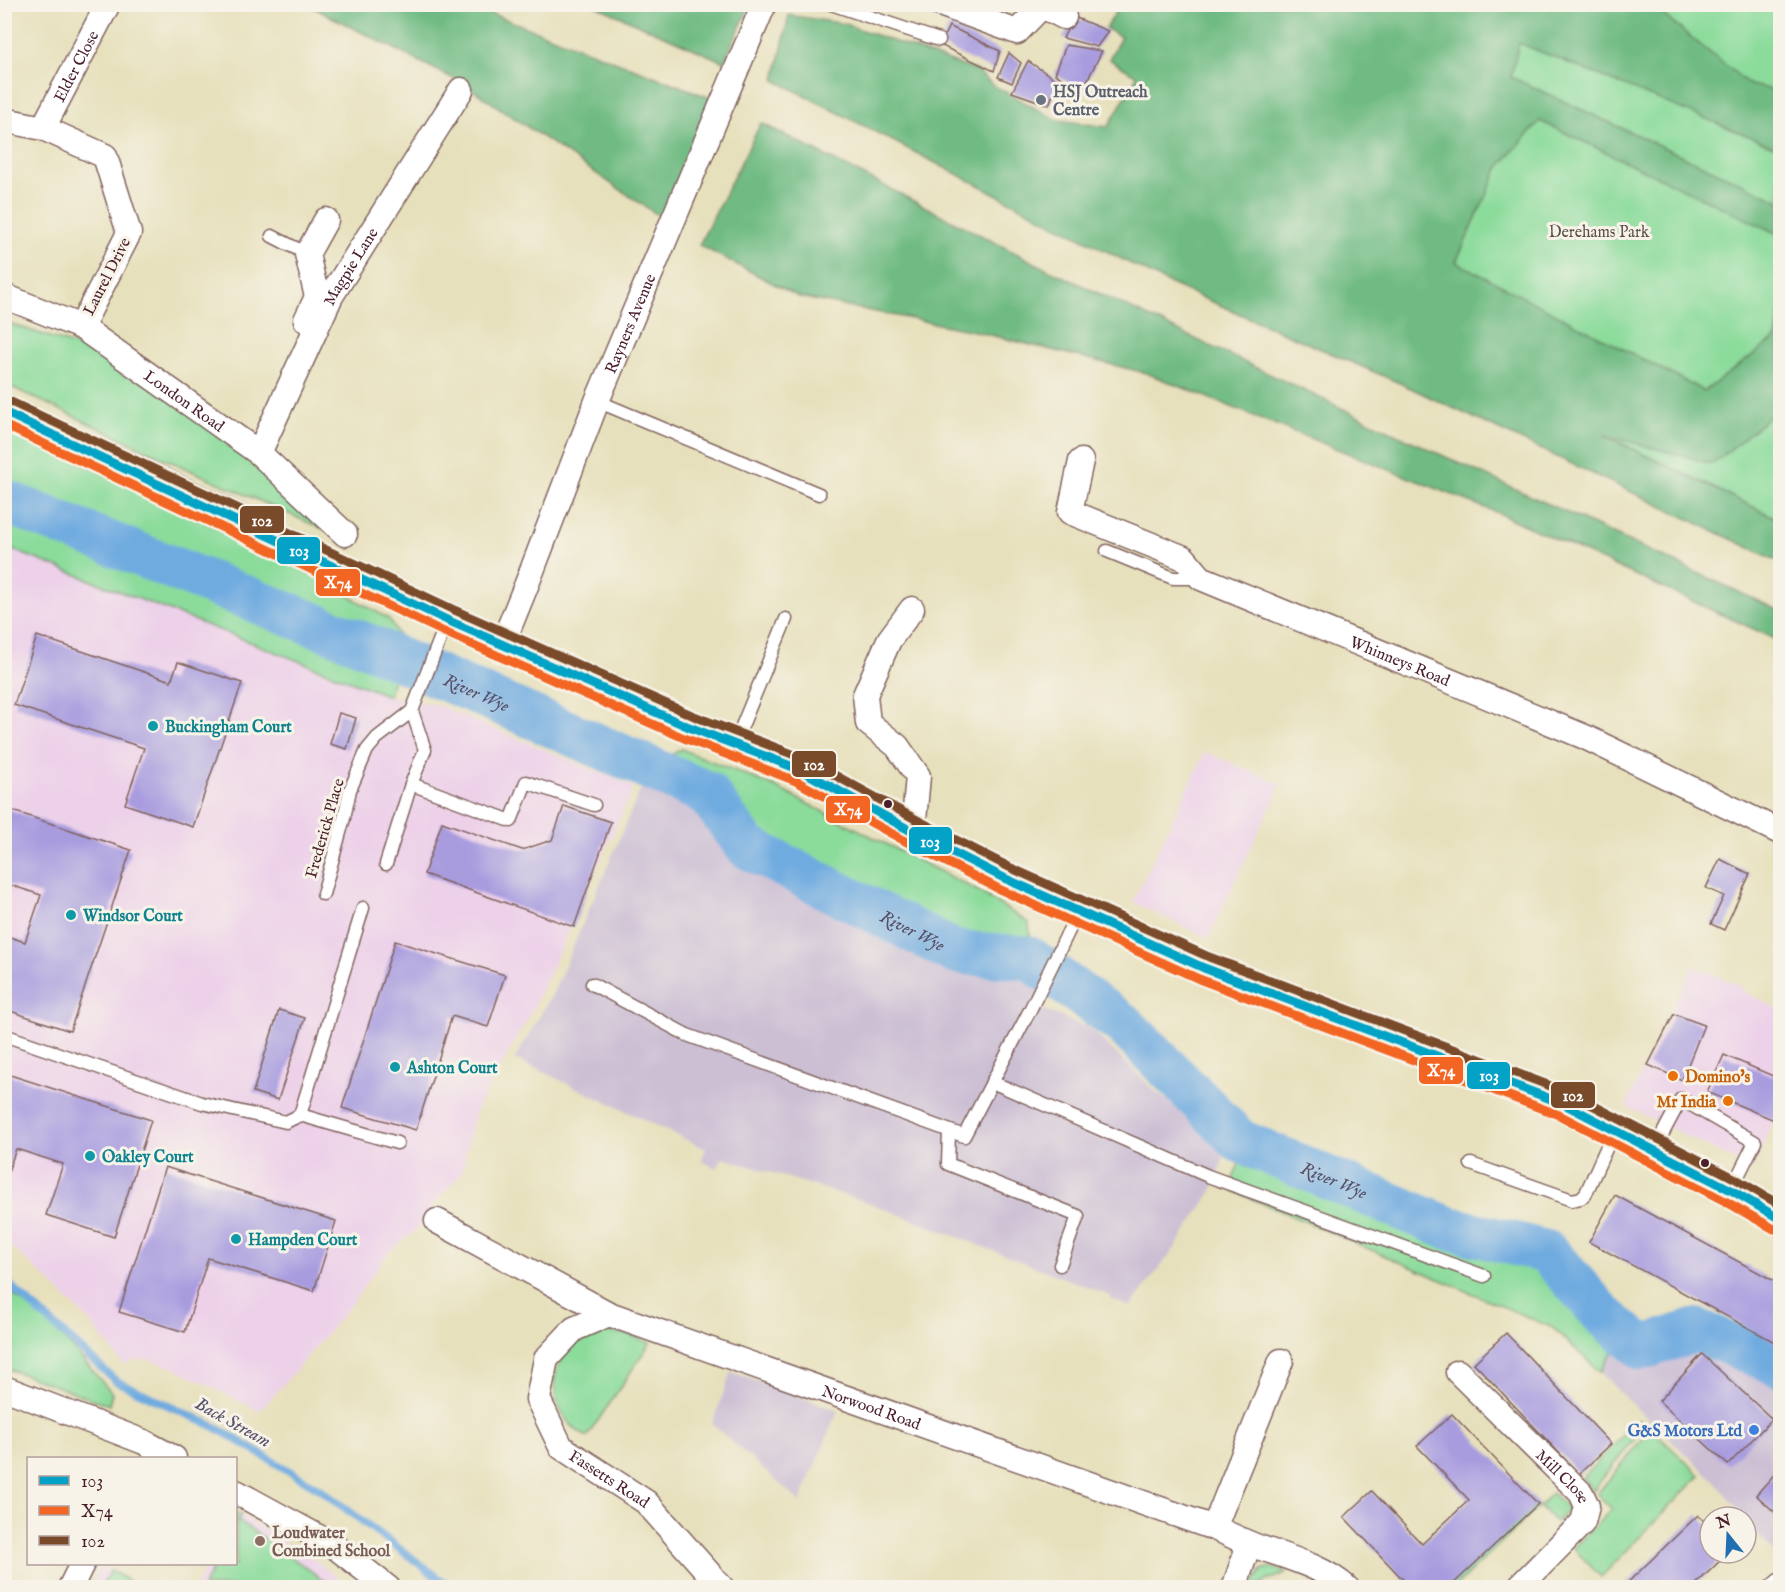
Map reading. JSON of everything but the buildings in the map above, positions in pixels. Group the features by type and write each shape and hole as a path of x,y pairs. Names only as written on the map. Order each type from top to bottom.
{"main road":[{"path":"4,412 164,484 502,645 734,744 801,770 1004,878 1204,968 1564,1104 1654,1149 1780,1219"}],"street":[{"name":"Elder Close","path":"43,128 108,4"},
{"name":"Rayners Avenue","path":"502,645 597,400 764,4"},
{"path":"940,4 1017,32 1042,6 1064,17"},
{"name":"Magpie Lane","path":"254,449 331,296 461,90"},
{"name":"Laurel Drive","path":"4,120 43,128 105,156 129,233 81,327"},
{"path":"254,449 317,297 307,254 326,220"},
{"name":"London Road","path":"4,296 81,327 254,449 345,534"},
{"name":"Whinneys Road","path":"1081,461 1070,512 1184,558 1201,578 1585,737 1780,832"},
{"path":"912,609 889,640 865,695 868,723 897,746 918,776 914,832"},
{"name":"Norwood Road","path":"437,1221 609,1314 1214,1527 1249,1544 1316,1568 1347,1587"},
{"name":"Fassetts Road","path":"609,1314 574,1329 546,1359 538,1399 561,1447 646,1502 722,1587"},
{"path":"1214,1527 1281,1361"},
{"name":"Mill Close","path":"1458,1372 1581,1493 1587,1506 1583,1522 1518,1587"},
{"path":"4,1388 140,1450 170,1457"},
{"path":"237,1493 333,1545 388,1587"},
{"path":"1234,1587 1249,1544"},
{"path":"70,1587 81,1565"}],"lane":[{"path":"831,4 939,40"},
{"path":"272,236 307,254"},
{"path":"597,400 819,495"},
{"path":"1107,551 1173,578 1201,578"},
{"path":"734,744 786,619"},
{"path":"386,864 411,784 425,750 412,711 447,620"},
{"name":"Frederick Place","path":"323,894 350,790 367,750 377,738 412,711"},
{"path":"411,784 511,821 526,782 594,805"},
{"path":"300,1115 363,908"},
{"path":"592,984 687,1035 964,1136 1030,1010 1078,911"},
{"path":"4,1035 202,1103 286,1122 300,1115 397,1143"},
{"path":"992,1082 1208,1176 1484,1276"},
{"path":"1654,1149 1681,1099 1755,1142 1731,1190"},
{"path":"1471,1164 1572,1200 1581,1198 1586,1193 1614,1130"},
{"path":"949,1131 948,1164 1078,1216 1060,1265"}],"shaded area":[{"path":"5,547 389,696 437,705 634,787 531,1013 477,1108 462,1173 432,1205 417,1229 389,1252 347,1310 259,1411 175,1368 148,1359 134,1360 124,1365 87,1319 5,1241"},
{"path":"1205,752 1281,784 1208,938 1133,902"},
{"path":"648,772 702,799 710,816 725,836 777,868 942,947 996,954 1032,951 1057,965 1039,1008 1091,1029 1157,1093 1229,1143 1212,1191 1175,1248 1130,1307 1111,1299 1111,1296 864,1201 723,1158 717,1168 701,1161 706,1149 515,1059 553,993"},
{"path":"1693,966 1739,985 1743,991 1780,1010 1780,1106 1752,1169 1626,1106"},
{"path":"1697,1328 1707,1331 1733,1356 1741,1360 1780,1364 1780,1560 1758,1533 1758,1505 1735,1505 1714,1480 1600,1372 1621,1338 1632,1343 1647,1343"},
{"path":"731,1372 838,1410 800,1502 712,1424"},
{"name":"Loudwater Combined School","path":"241,1515 315,1560 350,1587 194,1588 208,1565 237,1565 237,1521"},
{"path":"101,1566 136,1587 90,1588"}],"green space":[{"path":"308,5 469,5 721,102 662,218 464,84"},
{"path":"594,5 750,5 724,62"},
{"path":"1120,5 1651,5 1750,85 1780,91 1780,149 1519,43 1511,77 1780,201 1780,235 1540,121 1499,167 1456,262 1704,391 1776,338 1780,313 1780,408 1713,464 1604,435 1780,520 1780,562 1402,384 1166,282 775,80 789,15 845,24 977,71 994,86 1057,120 1108,127 1137,76 1109,59 1121,37 1106,28"},
{"name":"Derehams Park","path":"1341,5 1780,5 1780,520 1600,433 1350,247"},
{"path":"761,123 1041,266 1407,439 1780,611 1780,641 1498,513 1146,373 974,331 799,297 699,245"},
{"path":"5,322 86,349 206,419 330,532 167,460 5,384"},
{"path":"4,426 294,564 389,619 399,636 5,482"},
{"path":"4,509 397,663 389,696 5,547"},
{"path":"681,749 773,786 978,891 1029,923 1030,936 987,939 949,933 819,869 743,827 729,816 717,783 668,757"},
{"path":"1251,1133 1324,1176 1428,1227 1473,1233 1511,1227 1537,1234 1556,1251 1565,1266 1573,1267 1612,1329 1621,1338 1600,1372 1553,1328 1229,1189"},
{"path":"5,1290 35,1311 75,1351 112,1393 109,1405 5,1368"},
{"path":"602,1332 627,1334 650,1343 587,1437 568,1421 561,1411 557,1400 555,1376 559,1364 573,1345"},
{"path":"1639,1419 1646,1425 1593,1490 1582,1478"},
{"path":"1651,1429 1700,1475 1601,1577 1573,1548 1612,1509 1597,1494"},
{"path":"1552,1493 1569,1509 1556,1522 1539,1506"},
{"path":"1530,1498 1539,1506 1455,1587 1440,1588"},
{"name":"Loudwater Combined School","path":"237,1513 241,1515 238,1520 334,1587 203,1587 214,1565 237,1565"},
{"path":"1271,1567 1286,1573 1251,1587 1262,1570"},
{"path":"111,1570 137,1587 101,1587"}],"waterway":[{"name":"River Wye","path":"4,501 369,646 707,793 747,847 955,952 1029,958 1124,1025 1240,1141 1446,1227 1547,1252 1603,1315 1642,1348 1697,1330 1780,1365"},
{"name":"Back Stream","path":"4,1280 116,1381 215,1427 318,1488 452,1588"}],"transit line":[{"name":"102","path":"9,401 452,609 694,716 805,759 1009,867 1209,957 1569,1093 1736,1179 1780,1205"},
{"name":"103","path":"4,412 447,620 689,727 801,770 913,832 1004,878 1204,968 1564,1104 1731,1190 1780,1219"},
{"name":"X74","path":"4,425 442,631 684,738 796,781 999,889 1199,979 1559,1115 1774,1229"}],"place":[{"name":"HSJ Outreach Centre","path":"1041,100"},
{"name":"Buckingham Court","path":"153,726"},
{"name":"Windsor Court","path":"71,915"},
{"name":"Ashton Court","path":"395,1067"},
{"name":"Domino's","path":"1673,1076"},
{"name":"Mr India","path":"1728,1101"},
{"name":"Oakley Court","path":"90,1156"},
{"name":"Hampden Court","path":"236,1239"},
{"name":"G&S Motors Ltd","path":"1754,1430"},
{"name":"Loudwater Combined School","path":"260,1541"}]}
